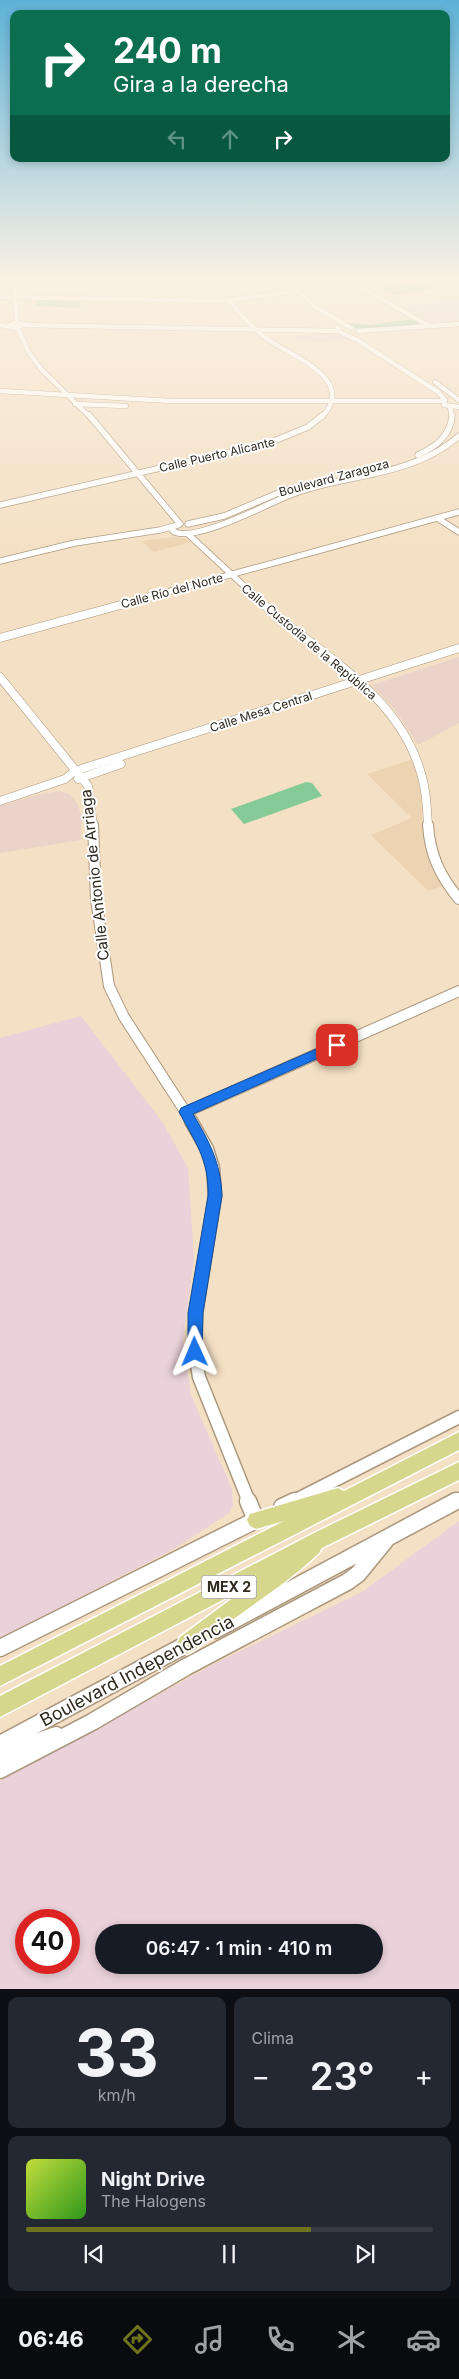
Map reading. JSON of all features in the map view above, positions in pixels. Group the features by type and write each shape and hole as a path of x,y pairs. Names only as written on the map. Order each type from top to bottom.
{"highway":[{"name":"MEX 2","path":"0,1676 459,1441"},
{"name":"MEX 2","path":"0,1706 320,1539 459,1470"},
{"path":"256,1520 365,1490"},
{"path":"187,1644 227,1611 301,1559 320,1539"}],"main road":[{"path":"41,369 79,404 176,525"},
{"path":"314,369 329,382 333,390 334,400"},
{"path":"402,369 426,384 449,407"},
{"path":"413,369 459,400"},
{"path":"0,392 171,401 459,400"},
{"path":"23,394 53,401"},
{"name":"Calle Puerto Alicante","path":"0,505 286,438 316,423 334,400"},
{"path":"63,402 136,407"},
{"path":"252,408 331,406 459,407"},
{"path":"160,407 208,408"},
{"name":"Boulevard Zaragoza","path":"188,524 224,516 292,488 404,460 422,453 441,441 451,429 454,419 449,407"},
{"name":"Boulevard Zaragoza","path":"186,535 253,512 292,495 419,461 450,445 459,436"},
{"name":"Calle Río del Norte","path":"0,638 459,512"},
{"path":"437,518 459,532"},
{"path":"0,561 87,540 176,525 188,524 195,526 197,531"},
{"name":"Calle Custodia de la República","path":"176,525 173,532 186,535 289,626 359,682 385,707 409,741 419,766 424,788 428,832 434,863 459,899"},
{"path":"0,567 95,545 186,535"},
{"name":"Calle Mesa Central","path":"0,801 65,779 84,779 124,762 459,648"},
{"name":"Calle Mesa Central","path":"65,779 75,771 359,682 459,653"},
{"name":"Calle Antonio de Arriaga","path":"0,677 75,771 84,779 90,792 95,890 109,986 124,1018 186,1112 207,1149 215,1182 215,1196 196,1313 194,1335 197,1364 207,1400 256,1520"},
{"path":"186,1112 459,991"},
{"path":"0,1648 459,1417"},
{"name":"Boulevard Independencia","path":"0,1744 459,1499"},
{"path":"0,1770 92,1722 186,1667 347,1582 358,1574 388,1537"},
{"path":"0,1755 92,1722"}],"shaded area":[{"path":"175,537 184,538 192,542 154,552 141,541"},
{"path":"459,657 459,723 418,745 395,710 372,685"},
{"path":"413,759 420,787 425,844 431,867 442,886 428,891 371,835 411,817 367,774"},
{"path":"60,791 69,794 77,803 82,817 81,840 0,853 0,806 36,795"},
{"path":"81,1016 163,1123 188,1168 194,1258 183,1340 191,1395 232,1489 233,1505 229,1513 174,1549 0,1638 0,1038"},
{"path":"459,1521 459,1989 0,1989 0,1781 214,1664 362,1592"}],"green space":[{"path":"306,782 312,783 322,796 244,824 231,809"}],"route":[{"path":"195,1352 196,1313 215,1196 215,1182 207,1149 186,1112 337,1045"}]}
